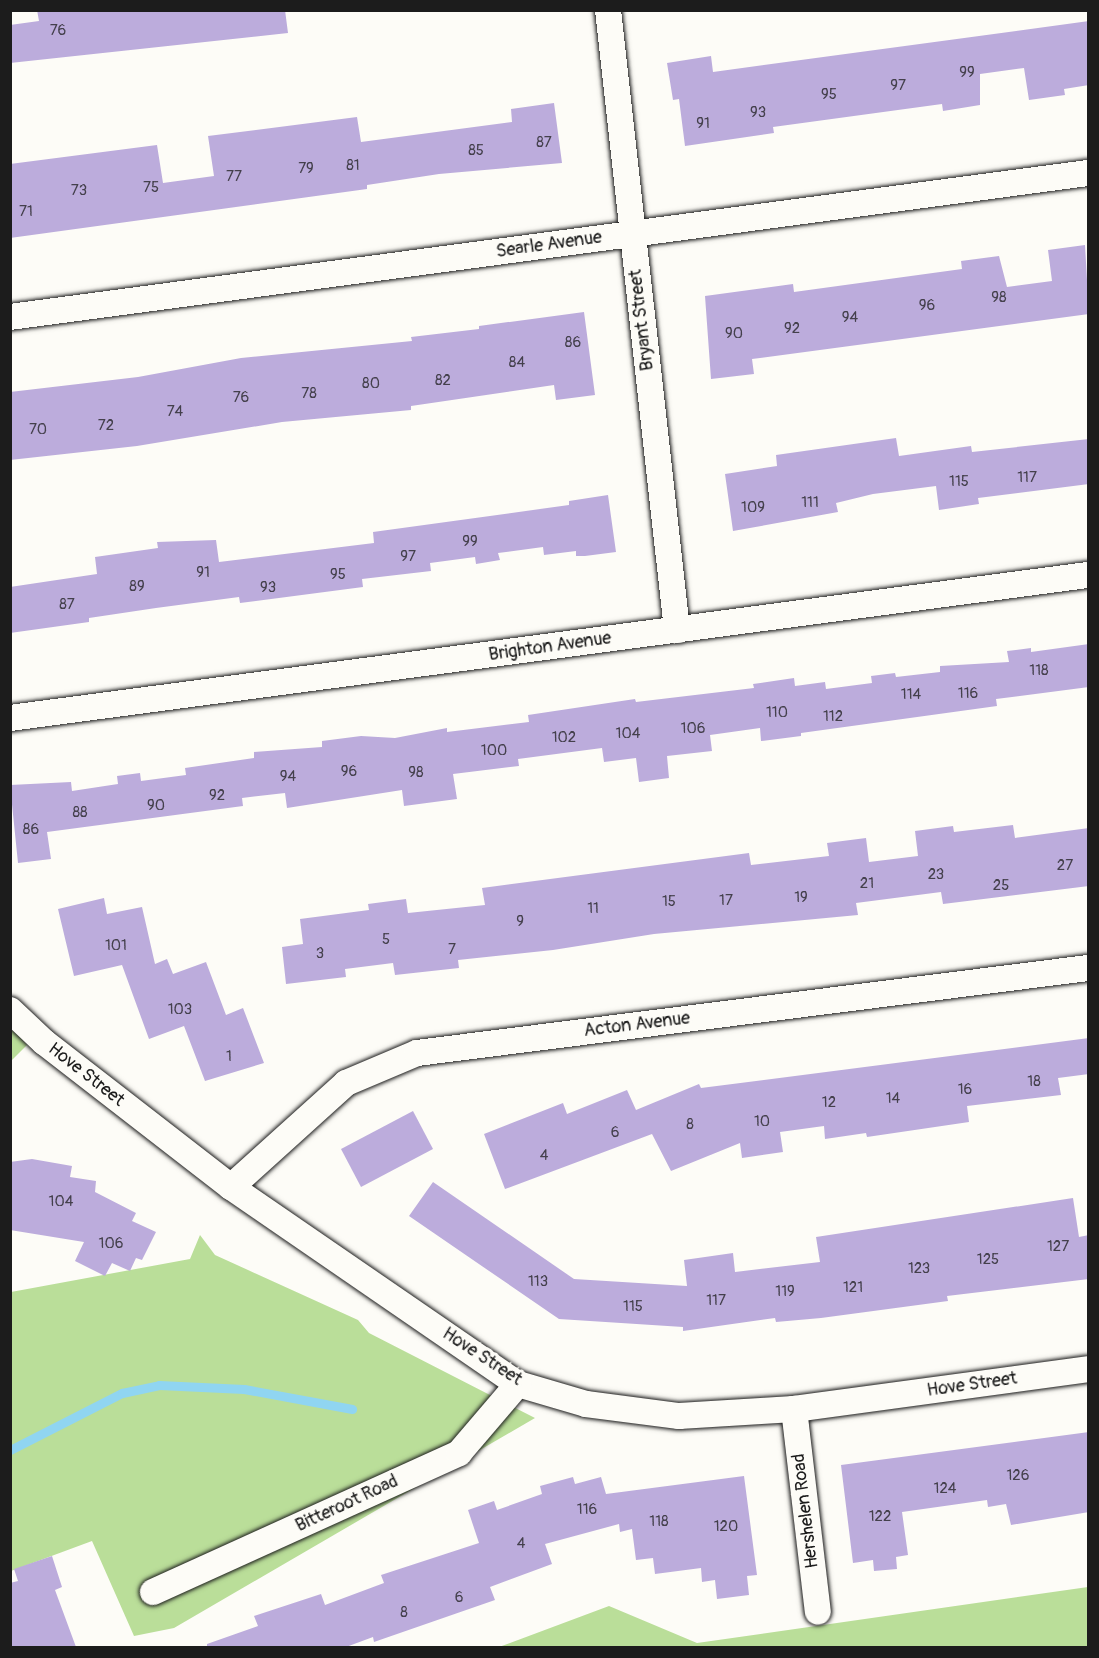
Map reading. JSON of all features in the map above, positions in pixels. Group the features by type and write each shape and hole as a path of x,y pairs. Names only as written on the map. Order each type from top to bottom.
{"street":[{"name":"Bryant Street","path":"608,10 677,630"},
{"name":"Searle Avenue","path":"10,317 1089,174"},
{"name":"Brighton Avenue","path":"10,718 1089,575"},
{"name":"Acton Avenue","path":"231,1187 346,1083 417,1053 1089,968"},
{"name":"Hove Street","path":"10,1010 44,1042 231,1187 518,1384 586,1404 679,1416 794,1409 1089,1369"},
{"name":"Bitteroot Road","path":"153,1592 459,1453 518,1384"},
{"name":"Hershelen Road","path":"794,1409 818,1612"}],"green space":[{"path":"10,1026 27,1045 11,1061 10,1061"},
{"path":"200,1235 215,1255 358,1320 369,1333 535,1418 174,1628 134,1636 92,1541 11,1571 11,1292 190,1259"},
{"path":"1088,1587 1088,1647 499,1647 609,1606 697,1643"}],"building":[{"path":"37,10 285,10 288,33 10,63 10,25 39,21"},
{"path":"1089,21 1089,85 1064,89 1065,95 1029,100 1024,68 980,74 980,105 943,111 942,104 773,127 774,133 685,146 679,99 673,100 667,63 711,56 713,72"},
{"path":"554,103 562,163 439,174 367,185 367,189 10,238 10,164 157,145 163,183 214,176 208,136 357,117 361,142 512,122 511,109"},
{"path":"1085,245 1089,314 752,359 754,374 711,379 705,296 793,284 794,292 962,269 961,261 999,256 1007,287 1052,281 1048,250"},
{"path":"584,312 595,395 556,400 554,385 411,406 411,410 282,422 137,446 10,460 10,392 138,377 241,358 412,341 411,337 479,329 479,326"},
{"path":"896,438 899,456 971,446 972,452 1089,439 1089,484 978,498 979,504 939,510 936,486 873,494 836,503 838,512 733,531 725,474 777,466 776,455"},
{"path":"608,495 616,552 585,556 576,556 576,551 544,555 543,547 498,553 500,560 476,564 475,557 430,563 431,571 362,579 363,587 240,603 239,597 89,618 89,622 10,633 10,587 97,574 95,557 158,548 157,542 216,540 219,562 374,543 373,532 569,505 569,501"},
{"path":"1089,644 1089,687 996,699 997,706 801,733 801,736 761,741 760,728 710,735 712,751 667,756 669,778 639,782 636,758 604,762 602,748 518,759 519,766 453,774 457,799 404,806 402,790 287,808 285,793 242,798 243,806 47,832 51,859 18,863 10,785 71,782 72,791 118,784 117,776 140,773 141,781 186,775 185,768 254,758 254,752 322,747 322,741 361,736 395,738 447,728 447,732 529,722 528,715 635,699 636,702 754,688 753,684 794,678 795,686 825,682 826,689 872,683 871,676 895,673 896,677 940,672 940,666 1009,662 1007,651 1031,648 1031,652"},
{"path":"1013,825 1015,838 1089,828 1089,886 943,904 941,892 856,903 858,915 654,934 553,950 458,960 459,968 395,975 393,963 345,969 346,977 286,984 282,947 303,944 300,919 369,910 368,904 406,899 408,913 485,905 482,888 749,853 751,865 829,856 827,843 866,838 869,862 918,856 915,831 953,826 954,832"},
{"path":"104,898 107,914 142,907 155,964 167,959 173,974 206,962 226,1015 243,1008 264,1063 205,1081 184,1026 149,1039 122,965 74,976 58,909"},
{"path":"1089,1038 1089,1074 1058,1078 1061,1095 967,1106 969,1122 867,1137 866,1133 825,1139 824,1126 780,1132 783,1152 742,1158 740,1143 671,1171 652,1134 505,1189 484,1134 563,1103 567,1114 627,1090 636,1110 699,1084 701,1088"},
{"path":"413,1111 433,1149 361,1187 341,1149"},
{"path":"32,1159 72,1166 70,1177 96,1181 95,1192 136,1213 132,1221 156,1232 142,1260 136,1258 130,1271 112,1263 105,1276 75,1261 84,1242 10,1230 10,1162"},
{"path":"433,1182 574,1279 687,1286 684,1260 733,1253 735,1272 820,1262 816,1237 1073,1198 1079,1237 1089,1235 1089,1279 947,1296 948,1301 821,1318 776,1322 775,1318 683,1331 683,1327 559,1319 409,1216"},
{"path":"1089,1432 1089,1512 1011,1525 1006,1504 988,1507 987,1500 902,1512 908,1555 896,1557 897,1569 874,1571 873,1560 853,1563 841,1465"},
{"path":"744,1476 757,1575 747,1576 749,1595 717,1599 715,1580 702,1582 701,1568 655,1574 653,1558 636,1560 632,1529 620,1532 619,1524 545,1544 552,1564 490,1587 495,1600 374,1642 373,1637 346,1647 207,1647 207,1644 258,1626 254,1616 321,1594 325,1605 384,1583 381,1575 479,1543 468,1510 494,1501 497,1510 542,1494 540,1486 573,1477 575,1484 601,1477 606,1494"},
{"path":"52,1556 62,1587 55,1590 76,1647 10,1647 10,1583 18,1581 14,1569"}],"waterway":[{"path":"10,1450 122,1393 159,1385 244,1389 352,1409"}]}
